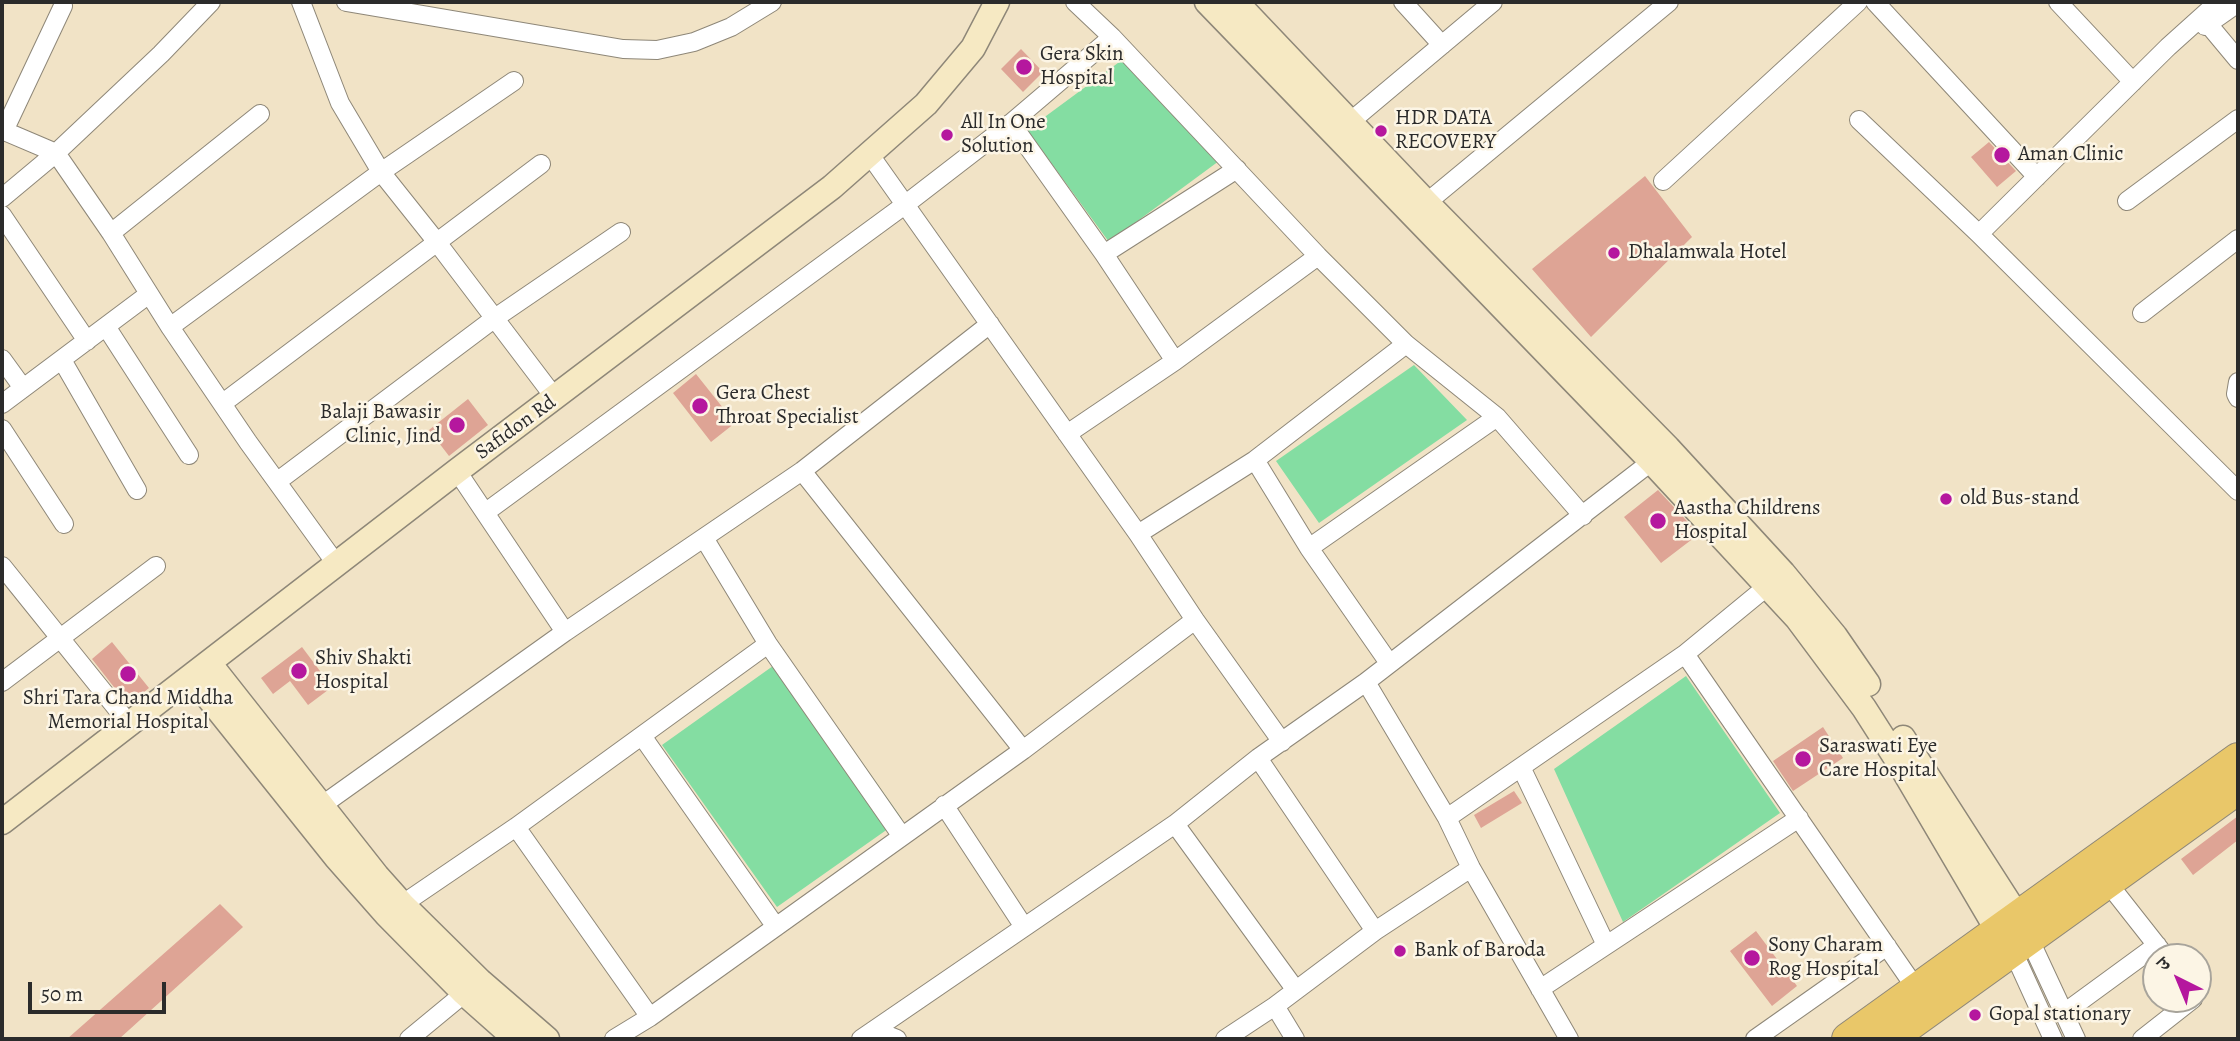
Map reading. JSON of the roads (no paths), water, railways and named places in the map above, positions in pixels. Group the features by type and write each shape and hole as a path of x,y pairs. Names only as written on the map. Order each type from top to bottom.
{"highway":[{"path":"1889,1039 2014,934 2238,759"},
{"path":"1848,1039 1917,990 2107,882 2238,788"}],"street":[{"path":"2,198 56,153 162,54 211,2"},
{"path":"301,2 340,103 381,172 555,398"},
{"path":"346,2 624,49 657,50 694,42 731,27 772,2"},
{"name":"Safidon Rd","path":"2,822 457,471 832,187 926,104 973,48 997,2"},
{"path":"1075,2 1112,37 1318,256 1406,344 1496,417 1583,516"},
{"path":"1207,2 1419,209 1660,455 1775,580 1797,618 1864,708 2014,934 2064,1013 2076,1039"},
{"path":"1237,2 1350,122 1419,209"},
{"path":"1403,2 1442,45"},
{"path":"1350,122 1493,2"},
{"path":"1419,209 1669,2"},
{"path":"1663,181 1857,2"},
{"path":"1875,2 2037,177"},
{"path":"2058,2 2133,82"},
{"path":"1979,234 2168,47 2218,2"},
{"path":"2168,47 2238,4"},
{"path":"63,6 3,130 56,153 248,442 337,565"},
{"path":"2208,24 2238,60"},
{"path":"486,512 906,204 1012,123 1112,37"},
{"path":"170,327 381,172 514,81"},
{"path":"111,233 260,114"},
{"path":"2127,201 2238,119"},
{"path":"1859,120 1979,234 2238,491"},
{"path":"1012,123 1175,361"},
{"path":"870,155 1282,743"},
{"path":"223,403 541,164"},
{"path":"1104,254 1237,169"},
{"path":"2,215 88,341"},
{"path":"278,481 495,318 621,232"},
{"path":"2142,313 2238,239"},
{"path":"1067,434 1175,361 1318,256"},
{"path":"2,404 149,294"},
{"path":"321,806 565,632 802,471 990,324"},
{"path":"107,328 189,455"},
{"path":"1138,534 1255,460 1406,344"},
{"path":"2,359 23,388"},
{"path":"62,360 137,490"},
{"path":"2238,382 2238,398"},
{"path":"1309,548 1496,417"},
{"path":"2,429 65,524"},
{"path":"868,1035 1175,824 1258,758 1366,682 1660,455"},
{"path":"1255,460 1309,548 1389,663"},
{"path":"457,471 565,632"},
{"path":"802,471 1023,750"},
{"path":"704,538 768,644 901,835"},
{"path":"2,566 130,725"},
{"path":"2,682 156,566"},
{"path":"1447,818 1685,654 1775,580"},
{"path":"614,1039 650,1017 1023,750 1195,620"},
{"path":"395,910 516,827 768,644"},
{"path":"1685,654 1917,990"},
{"path":"201,670 321,806 395,910"},
{"path":"201,670 336,857 395,910 472,987 516,1039"},
{"path":"1366,682 1447,818 1471,868 1569,1039"},
{"path":"642,736 776,927"},
{"path":"1258,758 1375,931"},
{"path":"1521,767 1606,946"},
{"path":"944,805 1024,927"},
{"path":"1540,989 1799,818"},
{"path":"1175,824 1295,989"},
{"path":"516,827 650,1017"},
{"path":"1225,1039 1275,1006 1375,931 1471,868"},
{"path":"2107,882 2156,943"},
{"path":"2014,934 2053,1039"},
{"path":"1755,1039 1887,946"},
{"path":"2064,1013 2142,964"},
{"path":"408,1039 472,987"},
{"path":"472,987 547,1039"},
{"path":"1275,1006 1295,1039"},
{"path":"2142,1039 2175,1013"},
{"path":"868,1035 897,1039"}],"place":[{"name":"Gera Skin Hospital","path":"1024,67"},
{"name":"HDR DATA RECOVERY","path":"1381,131"},
{"name":"All In One Solution","path":"947,135"},
{"name":"Aman Clinic","path":"2002,155"},
{"name":"Dhalamwala Hotel","path":"1614,253"},
{"name":"Gera Chest Throat Specialist","path":"700,406"},
{"name":"Balaji Bawasir Clinic, Jind","path":"457,425"},
{"name":"old Bus-stand","path":"1946,499"},
{"name":"Aastha Childrens Hospital","path":"1658,521"},
{"name":"Shiv Shakti Hospital","path":"299,671"},
{"name":"Shri Tara Chand Middha Memorial Hospital","path":"128,674"},
{"name":"Saraswati Eye Care Hospital","path":"1803,759"},
{"name":"Bank of Baroda","path":"1400,951"},
{"name":"Sony Charam Rog Hospital","path":"1752,958"},
{"name":"Gopal stationary","path":"1975,1015"}]}
